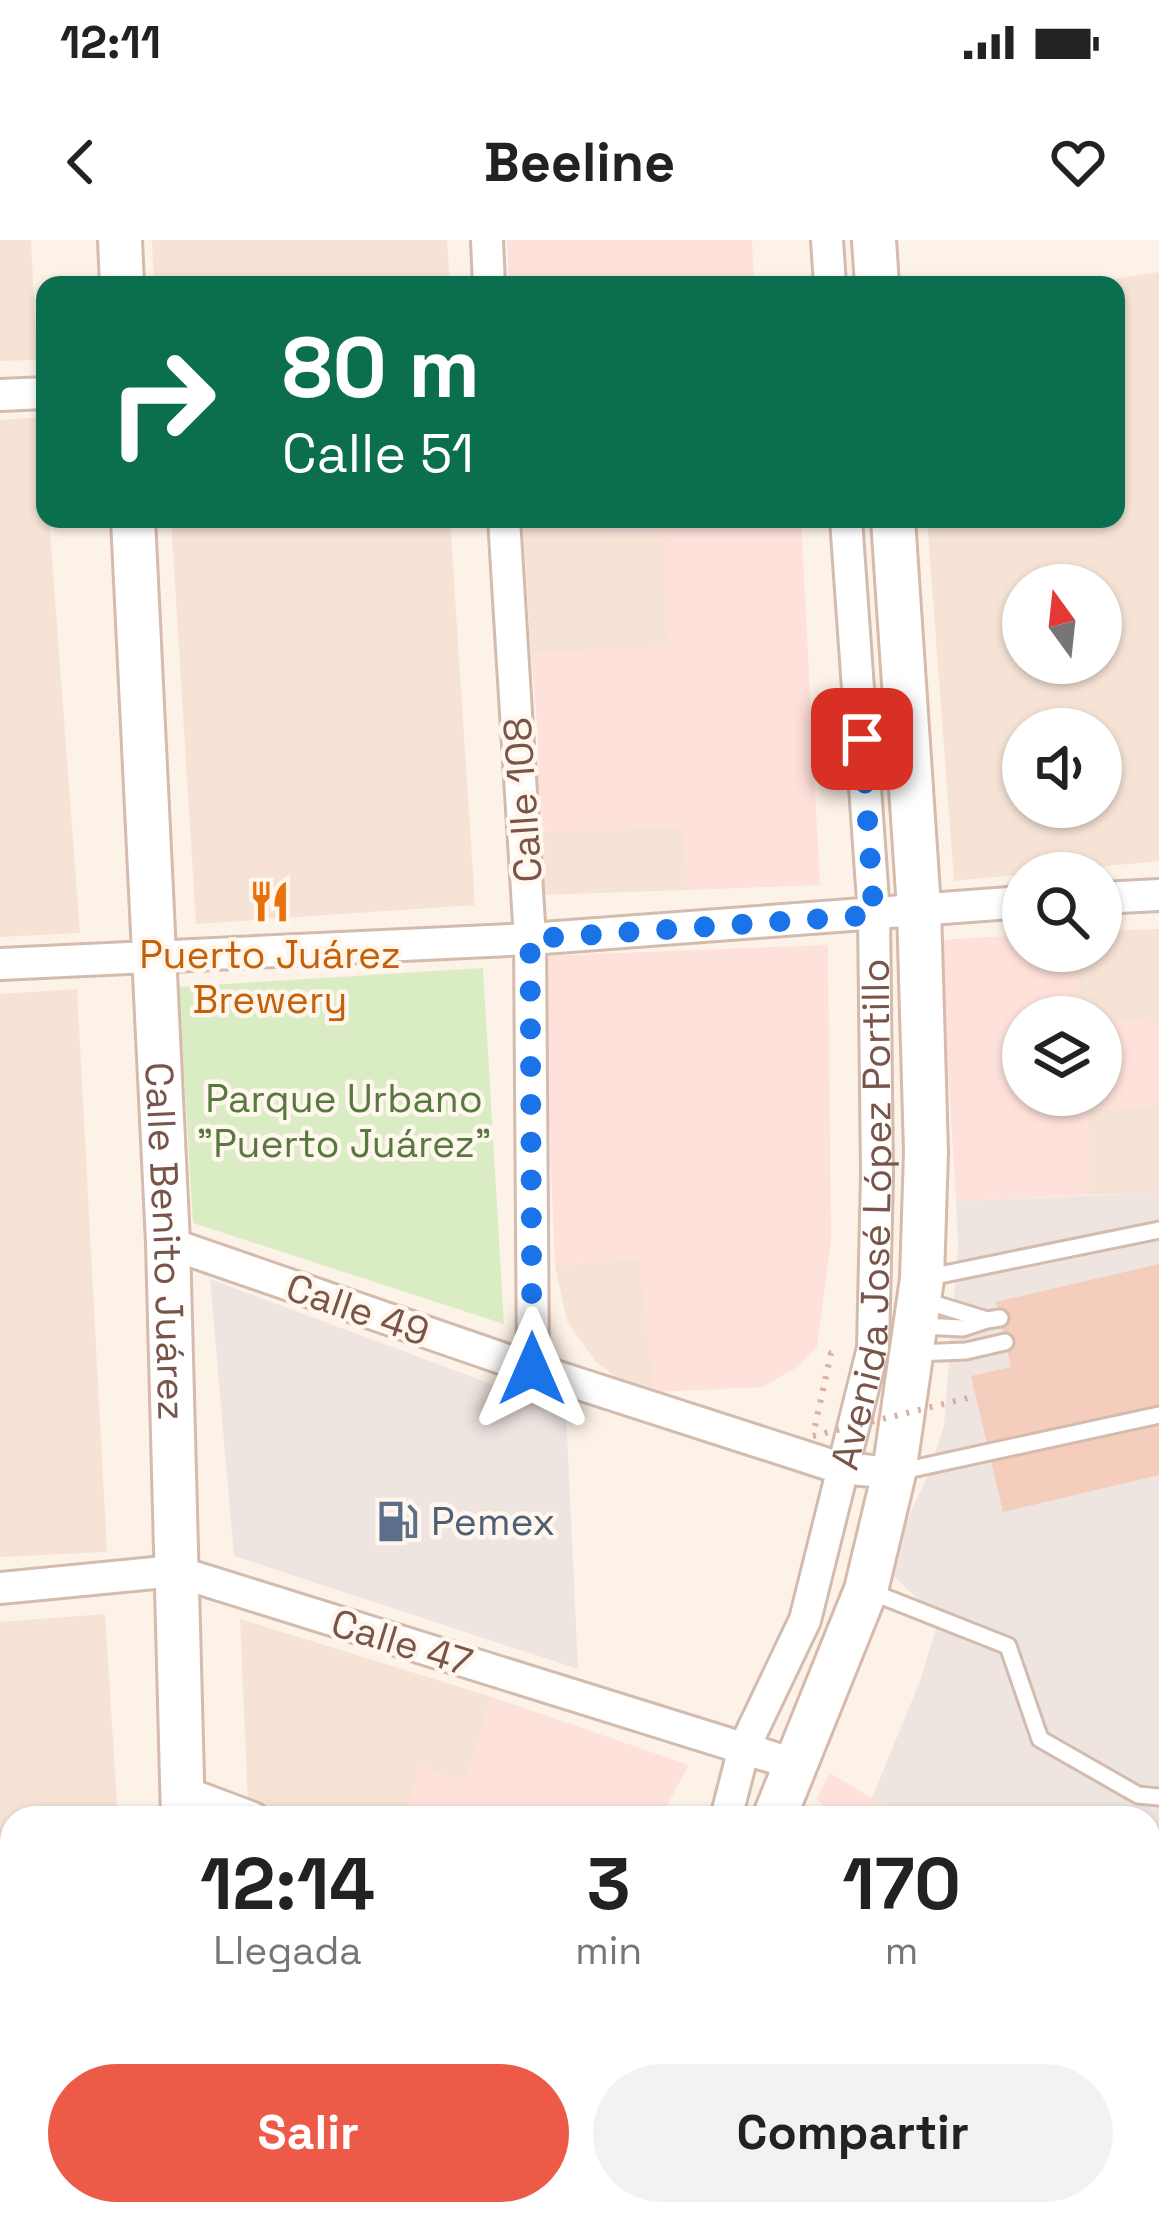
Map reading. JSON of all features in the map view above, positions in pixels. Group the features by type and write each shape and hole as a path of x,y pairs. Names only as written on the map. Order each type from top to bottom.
{"street":[{"path":"120,240 122,276"},
{"path":"488,240 489,276"},
{"path":"827,240 829,276"},
{"path":"874,240 876,276"},
{"path":"0,395 36,393"},
{"name":"Calle Benito Juárez","path":"133,528 168,1244 182,1804"},
{"name":"Calle 108","path":"505,528 530,939 532,1369"},
{"name":"Avenida José López Portillo","path":"729,1806 744,1748 805,1620 873,1348 874,915 847,528"},
{"name":"Avenida José López Portillo","path":"779,1806 866,1590 894,1473 917,1314 926,1152 919,908 894,528"},
{"path":"1122,897 1159,895"},
{"path":"0,964 530,939 1002,903"},
{"name":"Calle 49","path":"168,1244 840,1468 894,1473"},
{"name":"Calle 47","path":"0,1588 175,1571 797,1765"}],"lane":[{"path":"917,1314 1159,1230"},
{"path":"917,1314 993,1319 963,1328 917,1314"},
{"path":"917,1314 966,1351 1005,1342"},
{"path":"894,1473 1159,1415"},
{"path":"866,1590 1008,1646 1040,1739 1138,1795 1159,1797"}],"path":[{"path":"831,1354 813,1436 976,1396"}],"shaded area":[{"path":"0,240 31,240 36,360 0,361"},
{"path":"152,240 447,240 449,276 154,276"},
{"path":"507,240 752,240 754,276 509,276"},
{"path":"1159,272 1159,861 1122,865 1122,852 1002,852 1002,876 954,881 928,528 1125,528 1125,277"},
{"path":"36,417 36,528 50,528 80,933 0,937 0,420"},
{"path":"172,528 451,528 475,905 196,924"},
{"path":"523,528 801,528 820,885 688,890 682,826 537,832 538,736 531,653 667,647 666,536 523,532"},
{"path":"523,532 666,535 667,648 531,653"},
{"path":"683,826 688,890 539,895 537,832"},
{"path":"1159,929 1159,1019 1122,1021 1122,996 1078,996 1077,972 1122,972 1122,930"},
{"path":"1002,936 1002,972 1077,972 1078,996 1002,996 1002,1116 1088,1116 1089,1195 956,1201 940,940"},
{"path":"828,945 831,1240 817,1347 794,1369 762,1387 655,1392 639,1258 555,1266 542,956"},
{"path":"77,989 107,1552 0,1557 0,994"},
{"path":"1159,1019 1159,1107 1122,1108 1122,1021"},
{"path":"1159,1107 1159,1193 1089,1195 1087,1116 1122,1116 1122,1108"},
{"path":"1159,1193 1159,1806 891,1806 872,1798 920,1681 939,1619 885,1568 928,1475 944,1425 958,1248 956,1201"},
{"path":"640,1258 655,1392 616,1377 595,1361 567,1321 555,1266"},
{"path":"210,1279 566,1412 578,1669 234,1556"},
{"path":"105,1614 117,1806 0,1806 0,1622"},
{"path":"240,1619 492,1697 465,1784 421,1766 409,1806 248,1804"},
{"path":"492,1697 689,1765 667,1806 409,1806 421,1766 465,1783"},
{"path":"830,1773 891,1806 824,1806 816,1799"}],"green space":[{"name":"Parque Urbano \"Puerto Juárez\"","path":"483,968 504,1324 193,1223 179,987"}],"building":[{"path":"1159,1264 1159,1475 1003,1512 971,1376 1011,1367 996,1302"}],"place":[{"name":"Puerto Juárez Brewery","path":"270,902"},
{"name":"Pemex","path":"397,1521"}],"route":[{"path":"532,1369 530,939 874,915 862,739"}]}
